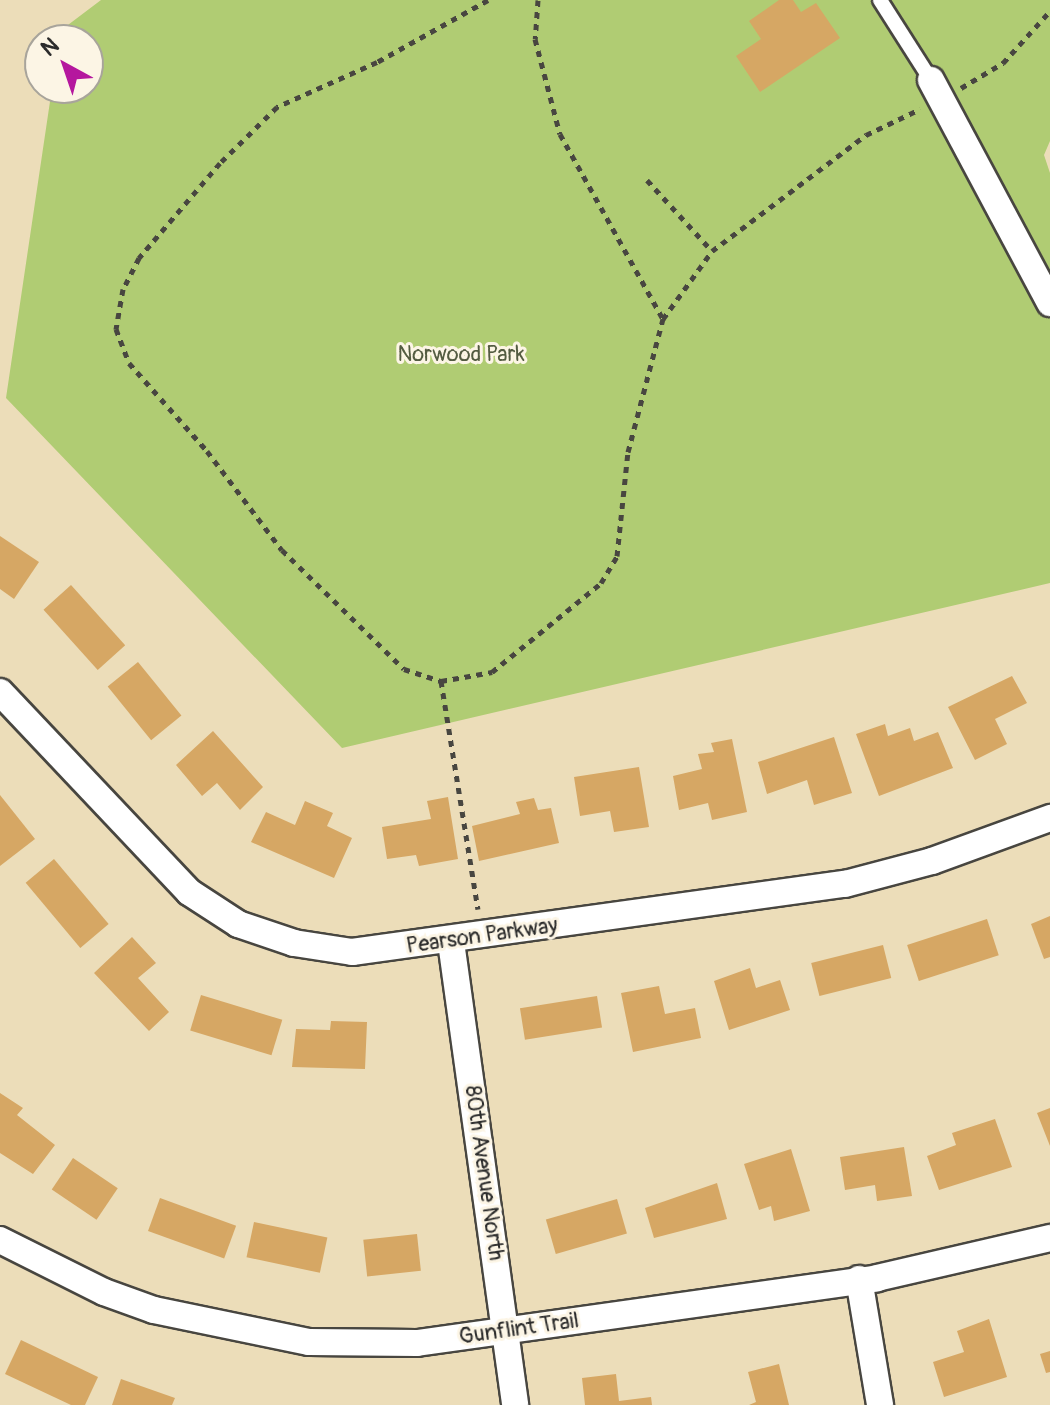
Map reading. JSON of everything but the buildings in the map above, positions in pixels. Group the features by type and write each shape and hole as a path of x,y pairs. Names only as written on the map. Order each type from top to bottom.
{"street":[{"path":"936,89 1050,303"},
{"name":"Pearson Parkway","path":"0,692 41,730 146,852 189,892 238,924 294,943 352,952 451,942 845,884 932,861 1050,818"},
{"name":"80th Avenue North","path":"451,942 508,1331 515,1405"},
{"name":"Gunflint Trail","path":"0,1240 117,1297 257,1335 309,1342 417,1343 859,1279 985,1257 1050,1238"},
{"path":"859,1279 880,1405"}],"lane":[{"path":"880,0 936,89"}],"path":[{"path":"488,0 377,62 277,107 220,163 139,258 123,289 116,329 129,363 207,451 282,550 404,669 441,681 492,672 601,583 617,556 628,452 663,319 712,251 866,135 936,89 1003,63 1050,11"},
{"path":"538,0 535,39 560,134 663,319"},
{"path":"647,180 712,251"},
{"path":"441,681 483,937"}],"green space":[{"name":"Norwood Park","path":"101,0 1050,0 1050,141 1044,155 1050,173 1050,583 342,748 6,398 50,104 104,104 104,24 69,24"}]}
